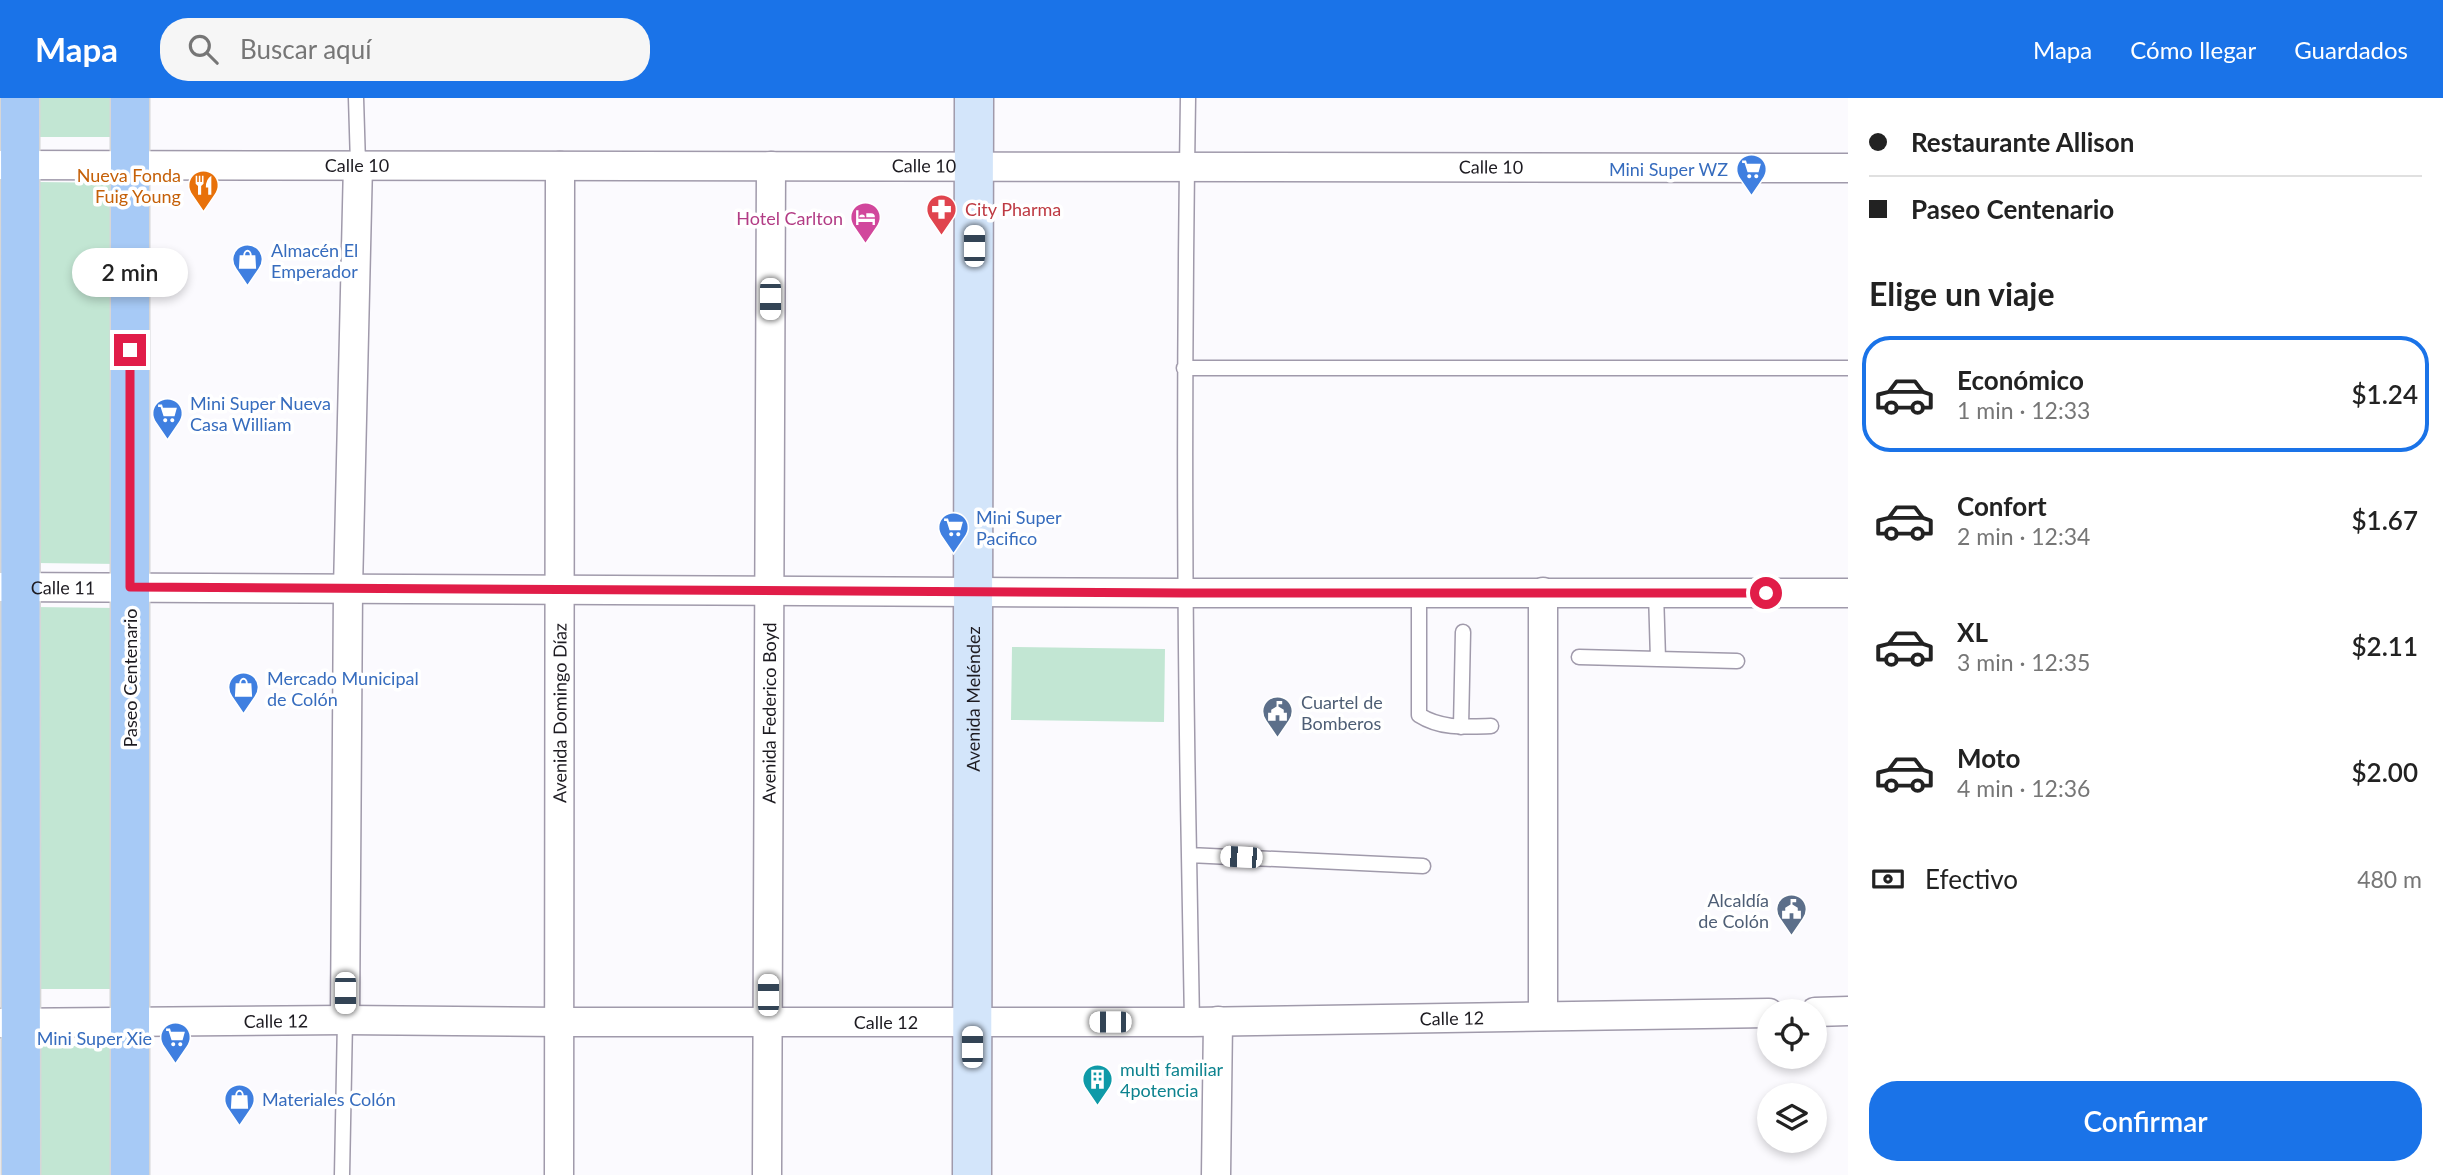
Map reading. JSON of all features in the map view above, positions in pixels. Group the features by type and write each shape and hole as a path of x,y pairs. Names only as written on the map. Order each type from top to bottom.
{"main road":[{"path":"20,98 10,165 10,1023 21,1175"},
{"name":"Paseo Centenario","path":"130,98 130,1175"}],"street":[{"name":"Avenida Meléndez","path":"972,1175 974,98"},
{"path":"345,1020 348,589 358,164"},
{"name":"Calle 10","path":"10,165 974,167 1187,164 1848,168"},
{"name":"Avenida Domingo Díaz","path":"559,1175 560,166"},
{"name":"Avenida Federico Boyd","path":"767,1175 771,166"},
{"name":"Calle 11","path":"10,587 1184,593 1848,593"},
{"path":"1543,592 1543,1016"},
{"path":"1827,1012 1848,1012"},
{"name":"Calle 12","path":"10,1023 345,1020 1205,1021 1757,1013"},
{"path":"1205,1021 1216,1175"}],"lane":[{"path":"356,98 358,164"},
{"path":"1188,98 1184,593 1189,855 1205,1021"},
{"path":"1184,369 1848,369"},
{"path":"1419,592 1419,715 1433,724 1491,726"},
{"path":"1656,592 1658,659"},
{"path":"1461,727 1463,632"},
{"path":"1579,657 1737,661"},
{"path":"1189,855 1423,866"},
{"path":"342,1175 345,1020"}],"green space":[{"path":"36,98 118,98 118,137 36,137"},
{"path":"38,182 122,183 119,564 36,563"},
{"path":"35,607 117,608 114,989 33,989"},
{"path":"1012,647 1165,649 1164,722 1011,720"},
{"path":"34,1046 118,1046 118,1175 34,1175"}],"place":[{"name":"Mini Super WZ","path":"1751,196"},
{"name":"Nueva Fonda Fuig Young","path":"204,212"},
{"name":"City Pharma","path":"942,236"},
{"name":"Hotel Carlton","path":"866,245"},
{"name":"Almacén El Emperador","path":"248,287"},
{"name":"Mini Super Nueva Casa William","path":"167,440"},
{"name":"Mini Super Pacifico","path":"953,554"},
{"name":"Mercado Municipal de Colón","path":"244,715"},
{"name":"Cuartel de Bomberos","path":"1278,739"},
{"name":"Alcaldía de Colón","path":"1792,937"},
{"name":"Mini Super Xie","path":"175,1065"},
{"name":"multi familiar 4potencia","path":"1097,1106"},
{"name":"Materiales Colón","path":"239,1126"}],"route":[{"path":"130,350 130,587 1184,593 1766,593"}]}
